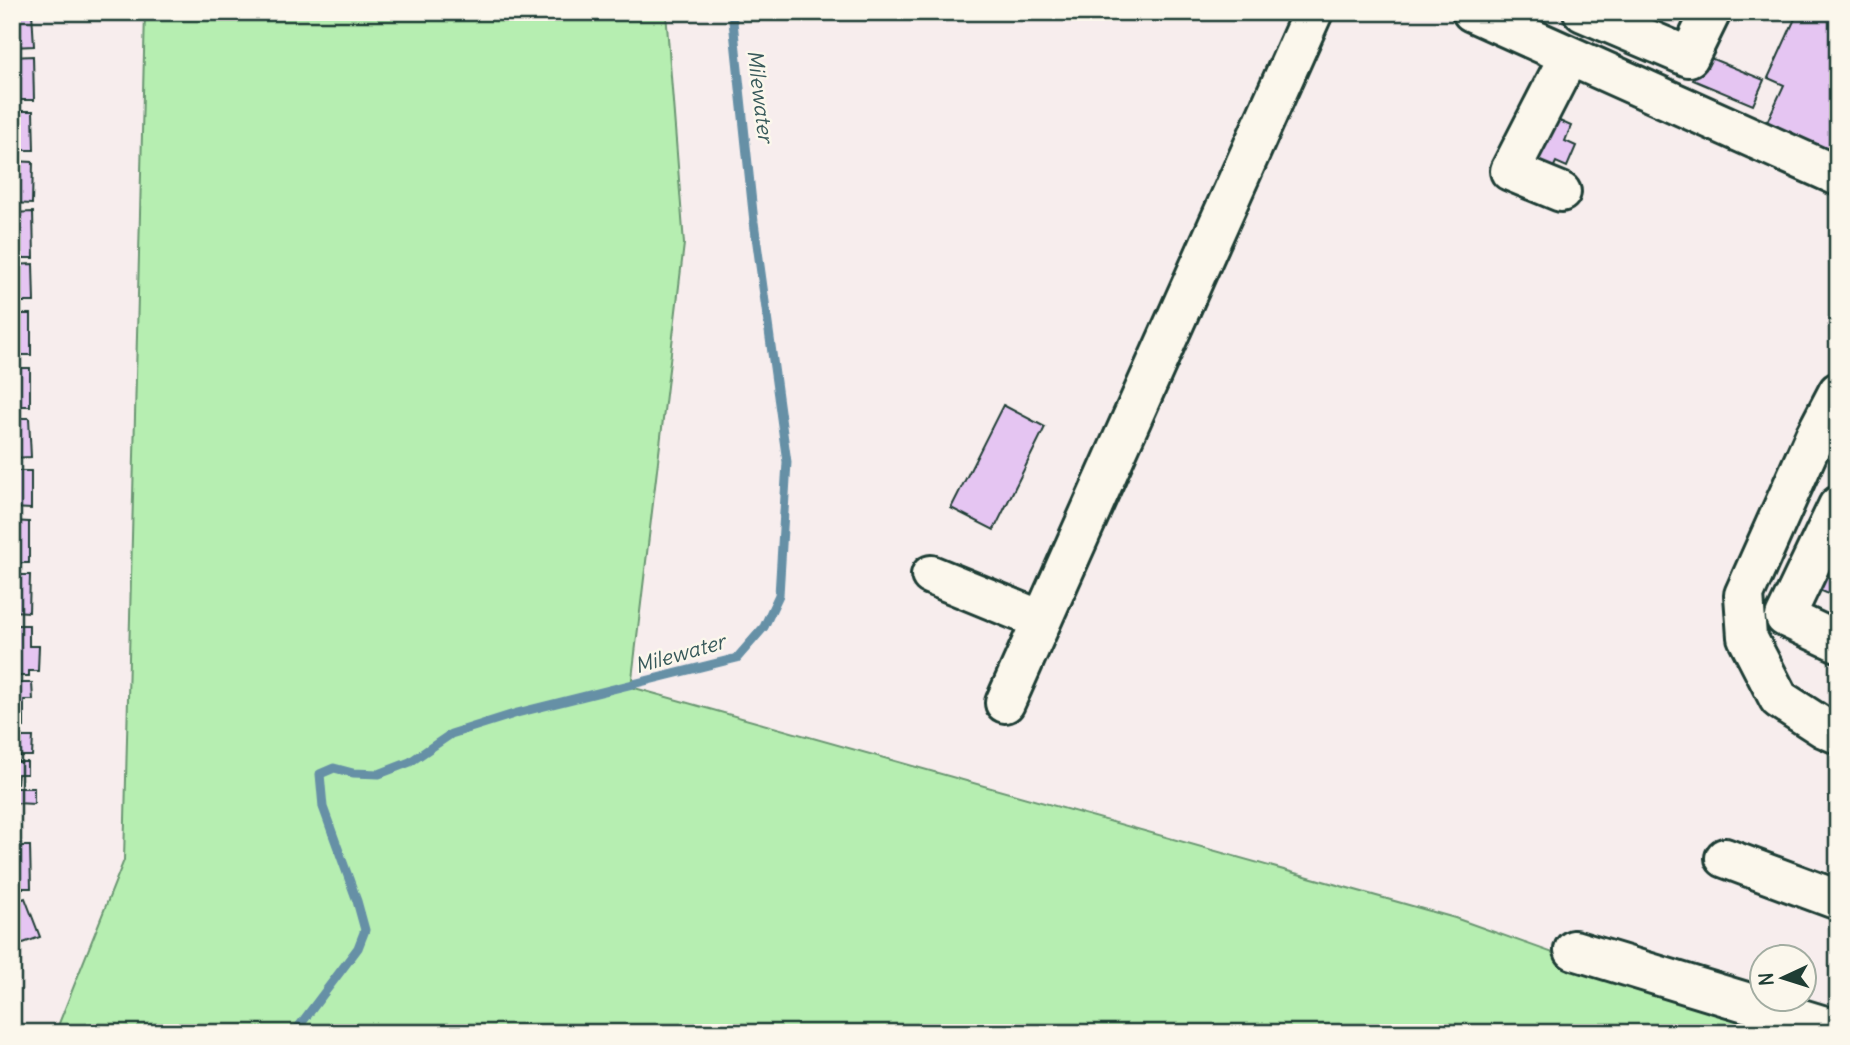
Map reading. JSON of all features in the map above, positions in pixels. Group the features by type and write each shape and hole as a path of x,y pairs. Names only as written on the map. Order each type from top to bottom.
{"lane":[{"path":"1005,703 1313,12"},
{"path":"1472,12 1838,176"},
{"path":"1583,12 1689,57 1711,12"},
{"path":"1561,192 1510,172 1569,56"},
{"path":"1838,393 1815,436 1744,595 1746,637 1779,699 1838,734"},
{"path":"1838,506 1785,617 1838,642"},
{"path":"931,575 1041,620"},
{"path":"1725,858 1838,901"},
{"path":"1574,950 1838,1030"}],"green space":[{"path":"145,12 666,12 684,244 631,687 1455,918 1777,1033 56,1031 124,860"}],"building":[{"path":"12,12 32,12 34,46 12,47"},
{"path":"1798,12 1838,12 1838,156 1766,124 1784,85 1768,78"},
{"path":"1703,55 1764,80 1753,105 1693,80"},
{"path":"33,56 34,100 12,100 12,57"},
{"path":"12,111 33,111 34,150 12,150"},
{"path":"1553,118 1571,126 1565,141 1576,146 1567,167 1556,162 1551,173 1532,164"},
{"path":"12,161 33,162 32,204 12,203"},
{"path":"33,212 34,258 12,258 12,213"},
{"path":"33,264 34,302 12,302 12,265"},
{"path":"12,314 31,314 31,355 12,355"},
{"path":"12,368 30,368 30,406 12,406"},
{"path":"1003,405 1045,427 994,530 951,508"},
{"path":"12,418 29,418 31,457 12,458"},
{"path":"12,471 31,471 31,509 12,508"},
{"path":"12,521 29,522 29,563 12,563"},
{"path":"1838,544 1838,598 1817,589"},
{"path":"12,575 30,575 29,612 12,611"},
{"path":"12,625 29,625 29,646 39,646 38,671 29,671 29,676 12,676"},
{"path":"12,683 32,683 33,700 24,700 24,727 12,728"},
{"path":"12,737 33,737 32,756 18,756 18,762 27,762 27,774 18,774 17,784 12,784"},
{"path":"12,788 34,788 34,804 16,803 15,832 12,832"},
{"path":"12,846 30,846 31,888 12,888"},
{"path":"25,898 40,937 12,947 12,903"}],"waterway":[{"name":"Milewater","path":"294,1033 358,948 365,930 323,807 320,774 334,768 353,773 379,774 410,762 451,734 517,713 737,658 764,627 779,595 787,462 754,222 732,12"}]}
